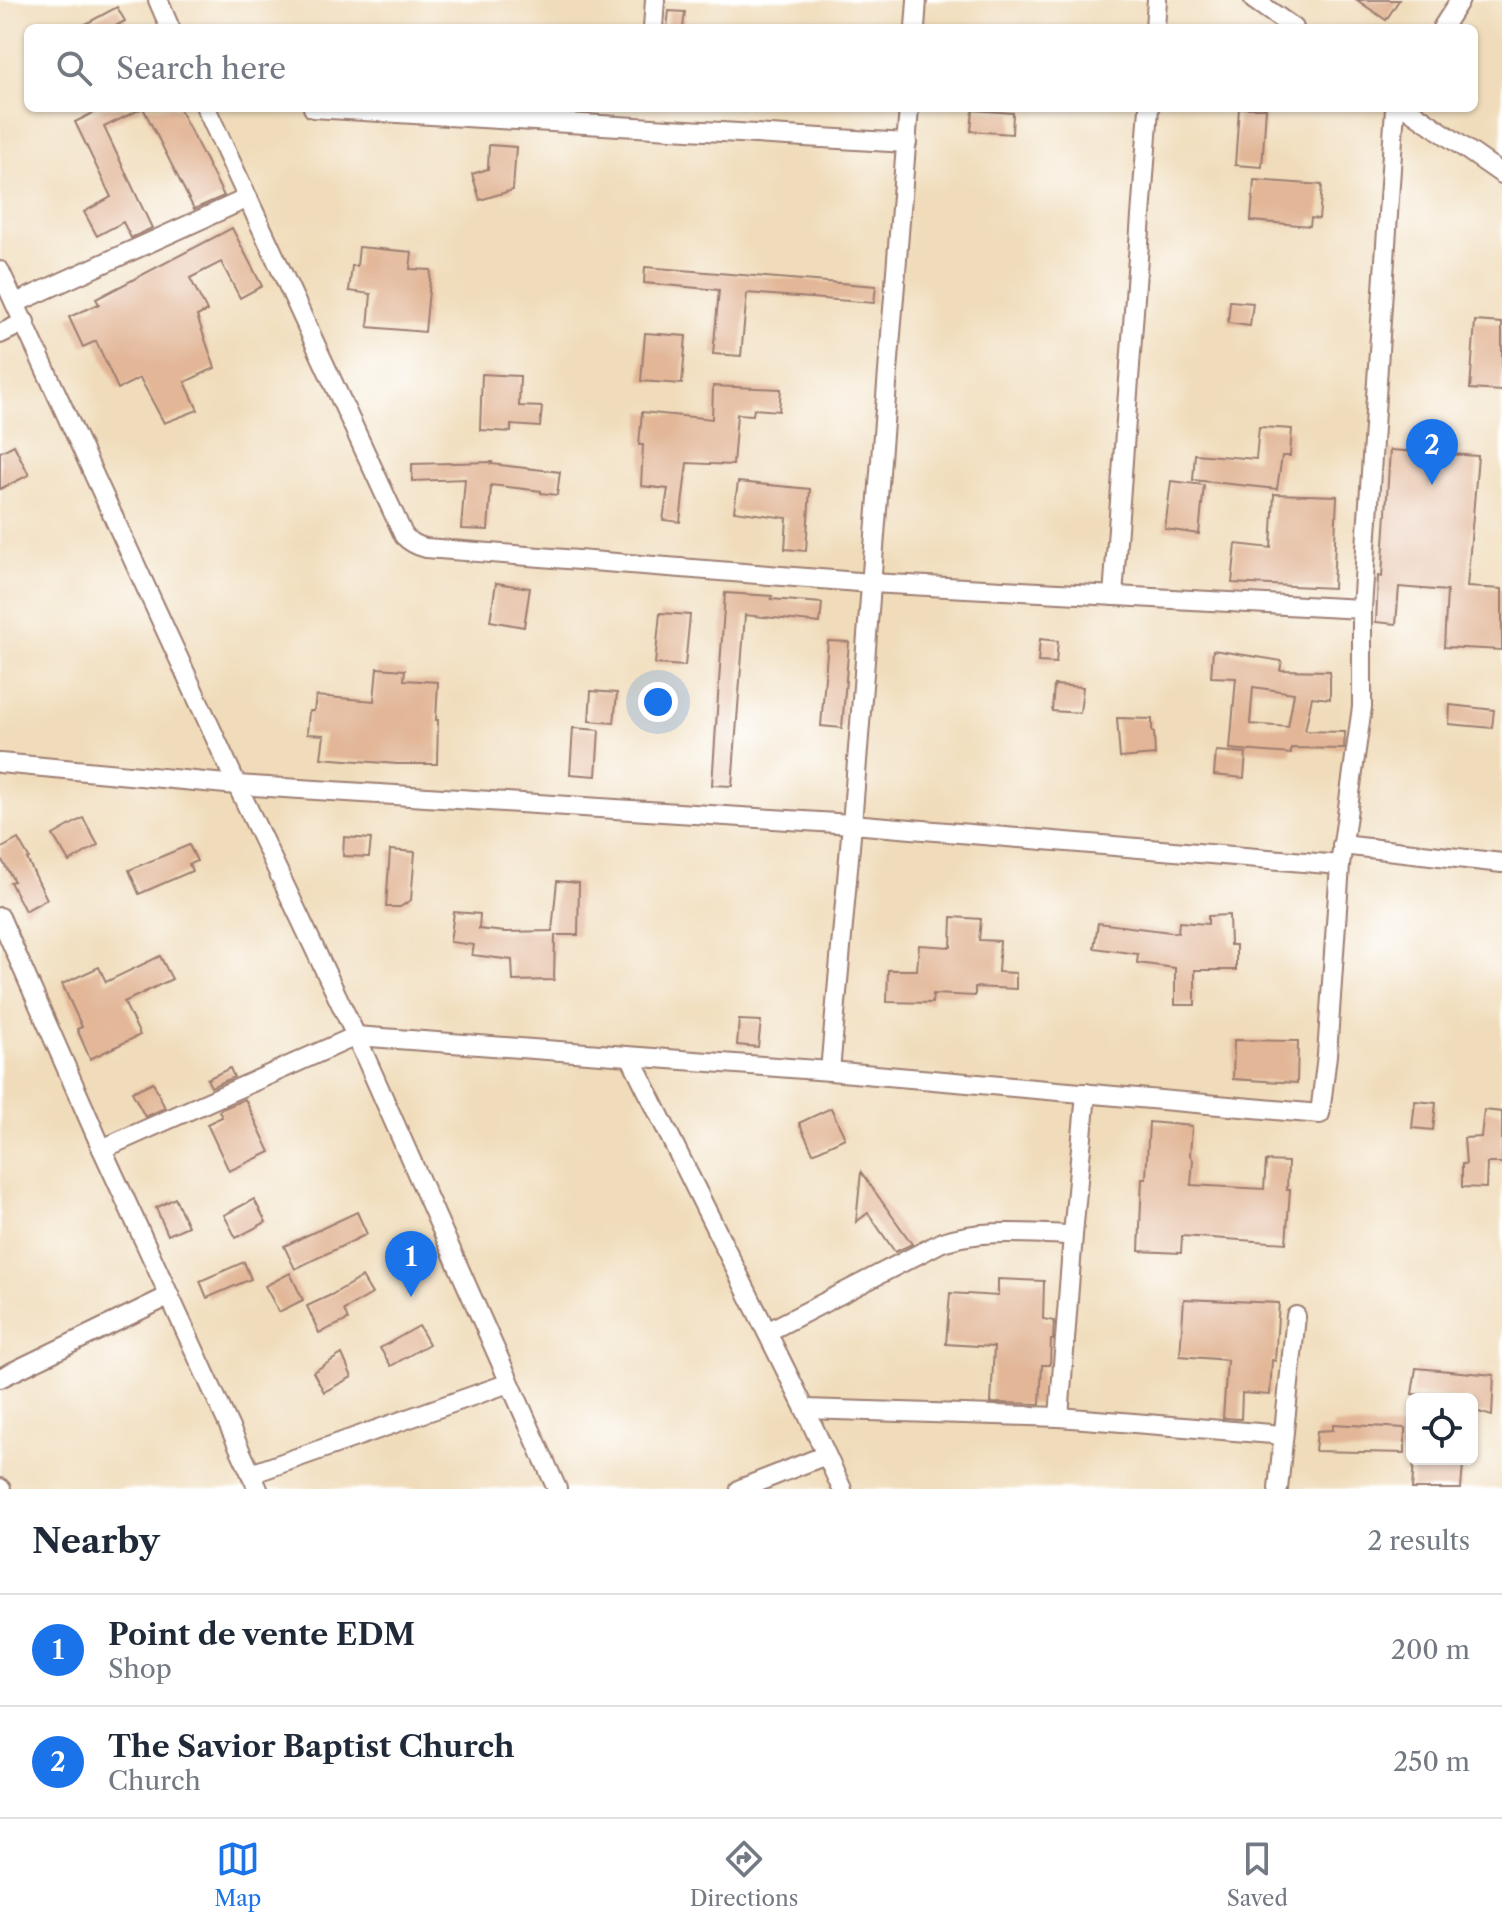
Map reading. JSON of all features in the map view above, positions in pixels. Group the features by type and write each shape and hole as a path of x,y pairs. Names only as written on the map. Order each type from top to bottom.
{"street":[{"path":"158,0 168,24"},
{"path":"653,24 655,0"},
{"path":"915,24 917,0"},
{"path":"1155,24 1157,0"},
{"path":"1254,0 1288,24"},
{"path":"1445,24 1460,0"},
{"path":"208,112 404,536 410,542 426,548 871,583 1362,609"},
{"path":"379,112 907,143"},
{"path":"643,128 645,112"},
{"path":"830,1071 909,112"},
{"path":"1113,596 1149,112"},
{"path":"102,1149 356,1036 830,1071 1320,1114 1342,845 1362,707 1362,609 1395,112"},
{"path":"1413,112 1502,174"},
{"path":"16,303 248,198"},
{"path":"0,271 356,1036 557,1489"},
{"path":"0,334 25,322"},
{"path":"0,763 237,785 852,824 1340,865"},
{"path":"1342,845 1502,863"},
{"path":"0,917 102,1149 255,1481 509,1383"},
{"path":"631,1058 842,1489"},
{"path":"1059,1417 1086,1093"},
{"path":"767,1332 921,1251 952,1239 981,1233 1073,1235"},
{"path":"0,1378 169,1296"},
{"path":"1278,1489 1296,1316"},
{"path":"805,1409 1059,1417 1283,1435"},
{"path":"740,1489 826,1455"}],"building":[{"path":"1357,0 1399,0 1386,20"},
{"path":"117,7 125,21 119,24 85,24"},
{"path":"669,11 685,12 684,24 667,24"},
{"path":"95,112 135,112 104,127 152,228 131,238 123,222 97,236 84,212 111,197 75,122"},
{"path":"145,112 181,112 224,196 194,209"},
{"path":"973,112 1013,113 1012,134 971,131"},
{"path":"1239,112 1266,112 1262,167 1235,165"},
{"path":"489,145 516,147 513,190 480,200 472,174 488,169"},
{"path":"1254,180 1322,185 1319,219 1311,218 1310,226 1251,221"},
{"path":"232,228 262,286 240,298 221,262 190,278 207,311 197,316 215,368 185,382 198,410 164,423 140,378 118,389 96,341 83,347 69,317 99,304 96,299"},
{"path":"359,247 412,252 410,269 431,270 425,332 368,327 371,294 349,291 352,266 357,266"},
{"path":"645,267 876,286 874,303 747,293 741,356 713,354 719,290 644,283"},
{"path":"1230,301 1253,303 1250,326 1228,323"},
{"path":"1475,321 1502,323 1502,391 1470,389"},
{"path":"645,333 686,336 682,384 641,381"},
{"path":"482,374 520,376 519,406 542,407 540,427 511,425 511,432 480,430"},
{"path":"713,386 781,389 779,411 754,409 753,415 737,414 733,465 687,463 680,522 663,520 668,489 641,486 643,445 639,445 642,412 712,419"},
{"path":"1259,427 1292,429 1290,456 1282,456 1277,489 1193,480 1195,454 1256,459"},
{"path":"14,445 29,475 0,489 0,452"},
{"path":"1390,450 1478,456 1467,587 1502,589 1502,650 1444,647 1447,591 1399,587 1396,624 1376,622"},
{"path":"492,462 560,472 557,495 491,485 488,530 461,529 465,479 412,481 412,464"},
{"path":"1171,481 1204,485 1199,534 1165,529"},
{"path":"738,482 810,489 806,551 785,549 787,518 734,511"},
{"path":"1274,494 1337,496 1333,588 1232,583 1236,544 1271,548"},
{"path":"496,583 530,588 524,627 490,621"},
{"path":"725,593 822,603 820,623 745,615 732,786 712,785"},
{"path":"660,613 690,615 685,666 655,664"},
{"path":"1040,639 1058,641 1056,663 1038,662"},
{"path":"828,641 849,642 842,728 821,726"},
{"path":"1213,650 1282,661 1280,670 1330,671 1330,699 1312,697 1305,731 1345,732 1344,749 1291,748 1291,754 1230,749 1236,678 1211,677","holes":["1253,687 1294,693 1288,727 1250,724"]},
{"path":"377,668 405,670 404,680 438,682 437,764 321,758 324,735 307,734 309,711 314,711 316,696 374,701"},
{"path":"1054,685 1083,687 1080,713 1052,711"},
{"path":"591,691 617,693 614,723 589,721"},
{"path":"1450,705 1494,710 1492,728 1449,724"},
{"path":"1117,718 1152,719 1155,755 1120,758"},
{"path":"573,728 599,730 596,776 570,774"},
{"path":"1216,751 1246,753 1244,778 1214,775"},
{"path":"83,818 98,845 69,862 53,835"},
{"path":"344,837 371,839 369,857 343,856"},
{"path":"18,839 47,899 25,911 10,882 14,881 0,857 0,849"},
{"path":"189,845 197,861 189,864 192,871 139,894 129,870"},
{"path":"390,850 415,852 411,900 400,907 386,907"},
{"path":"557,881 579,883 578,935 555,935 554,980 513,981 512,960 472,955 474,945 450,942 454,912 480,914 479,929 552,931"},
{"path":"1229,915 1230,945 1236,945 1236,970 1195,970 1195,1005 1175,1005 1175,968 1137,963 1138,954 1094,948 1098,923 1178,933 1179,922 1208,924 1208,916"},
{"path":"952,917 981,919 979,940 1000,941 998,972 1016,973 1016,989 975,987 975,996 933,994 932,1003 887,1002 888,970 917,970 919,945 951,947"},
{"path":"160,956 172,979 124,1002 140,1035 90,1059 77,1029 82,1027 62,984 99,967 106,982"},
{"path":"739,1020 761,1021 758,1047 737,1045"},
{"path":"1234,1040 1298,1041 1297,1083 1233,1079"},
{"path":"230,1068 234,1077 211,1087 207,1079"},
{"path":"153,1082 165,1108 145,1117 132,1092"},
{"path":"245,1099 270,1152 229,1171 207,1124 222,1117 219,1111 222,1109"},
{"path":"1415,1101 1436,1103 1433,1130 1412,1128"},
{"path":"831,1108 845,1138 813,1153 799,1123"},
{"path":"1484,1110 1502,1112 1502,1163 1487,1163 1486,1188 1462,1187 1462,1164 1466,1164 1464,1138 1481,1137"},
{"path":"1149,1122 1192,1126 1191,1185 1264,1189 1266,1161 1288,1162 1287,1190 1290,1190 1286,1243 1182,1236 1181,1253 1139,1251 1142,1178 1146,1178"},
{"path":"861,1172 912,1244 895,1252 868,1213 856,1222"},
{"path":"175,1198 188,1226 168,1235 156,1208"},
{"path":"254,1199 266,1222 236,1238 224,1215"},
{"path":"357,1212 367,1234 295,1269 284,1246"},
{"path":"244,1262 251,1279 207,1298 200,1281"},
{"path":"290,1273 303,1300 279,1312 265,1286"},
{"path":"362,1277 372,1294 344,1310 348,1320 319,1333 307,1306"},
{"path":"998,1279 1044,1281 1043,1319 1054,1321 1050,1365 1042,1365 1040,1404 991,1403 994,1347 946,1344 950,1293 998,1296"},
{"path":"1184,1299 1279,1303 1270,1395 1242,1393 1241,1419 1223,1418 1227,1360 1180,1356"},
{"path":"419,1326 429,1344 391,1366 380,1348"},
{"path":"342,1354 352,1377 324,1392 313,1372"},
{"path":"1416,1368 1494,1375 1492,1416 1478,1412 1478,1393 1412,1393"},
{"path":"1333,1424 1405,1428 1405,1453 1315,1451 1317,1431 1333,1430"},
{"path":"1414,1465 1463,1465 1461,1489 1412,1489"}],"place":[{"name":"The Savior Baptist Church","path":"1432,485"},
{"name":"Point de vente EDM","path":"411,1297"}]}
